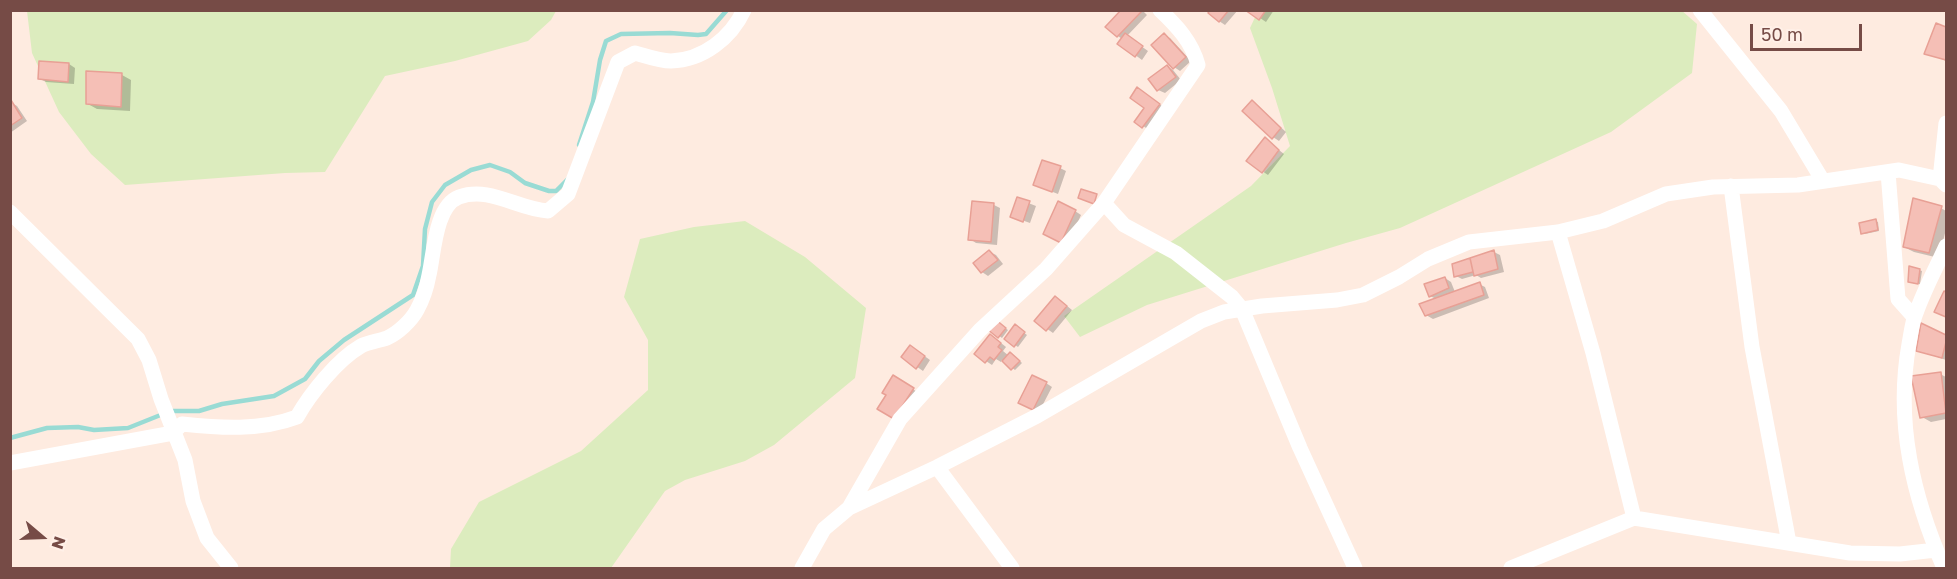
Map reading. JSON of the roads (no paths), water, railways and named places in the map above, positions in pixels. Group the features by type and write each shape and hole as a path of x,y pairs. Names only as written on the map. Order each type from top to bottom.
{"street":[{"path":"10,463 173,433 182,424 228,429 285,422 297,417 304,404 345,360 361,346 388,337 404,326 417,310 429,276 442,216 449,204 458,198 485,193 535,210 548,211 568,194 618,62 635,53 671,61 717,46 727,36 744,10"},
{"path":"849,508 900,419 980,330 1046,269 1104,203 1198,65 1194,48 1160,10"},
{"path":"1700,10 1781,111 1823,181"},
{"path":"802,568 824,529 849,508 937,467 1037,416 1202,321 1224,312 1363,295 1428,259 1469,242 1558,232 1603,221 1666,194 1713,187 1798,185 1899,170 1943,182 1947,123"},
{"path":"1888,172 1898,299 1914,318"},
{"path":"1731,186 1752,347 1789,543"},
{"path":"1104,203 1124,225 1176,253 1232,297 1242,309 1300,448 1355,568"},
{"path":"10,212 138,339 149,360 173,433 185,460 193,501 207,538 231,568"},
{"path":"1558,232 1593,353 1634,518"},
{"path":"1944,568 1923,510 1907,449 1904,404 1905,366 1914,318 1947,246"},
{"path":"937,467 1012,568"},
{"path":"1510,568 1634,518 1850,553 1900,554 1936,550"}],"waterway":[{"path":"579,145 593,102 600,60 606,41 621,34 706,34 727,10"},
{"path":"170,411 199,411 222,404 274,396 305,379 319,361 344,340 413,295 423,266 425,229 432,202 445,185 471,170 490,165 510,172 525,183 549,191 556,191 568,179"},
{"path":"10,438 47,428 78,427 94,430 128,428 163,414"}]}
